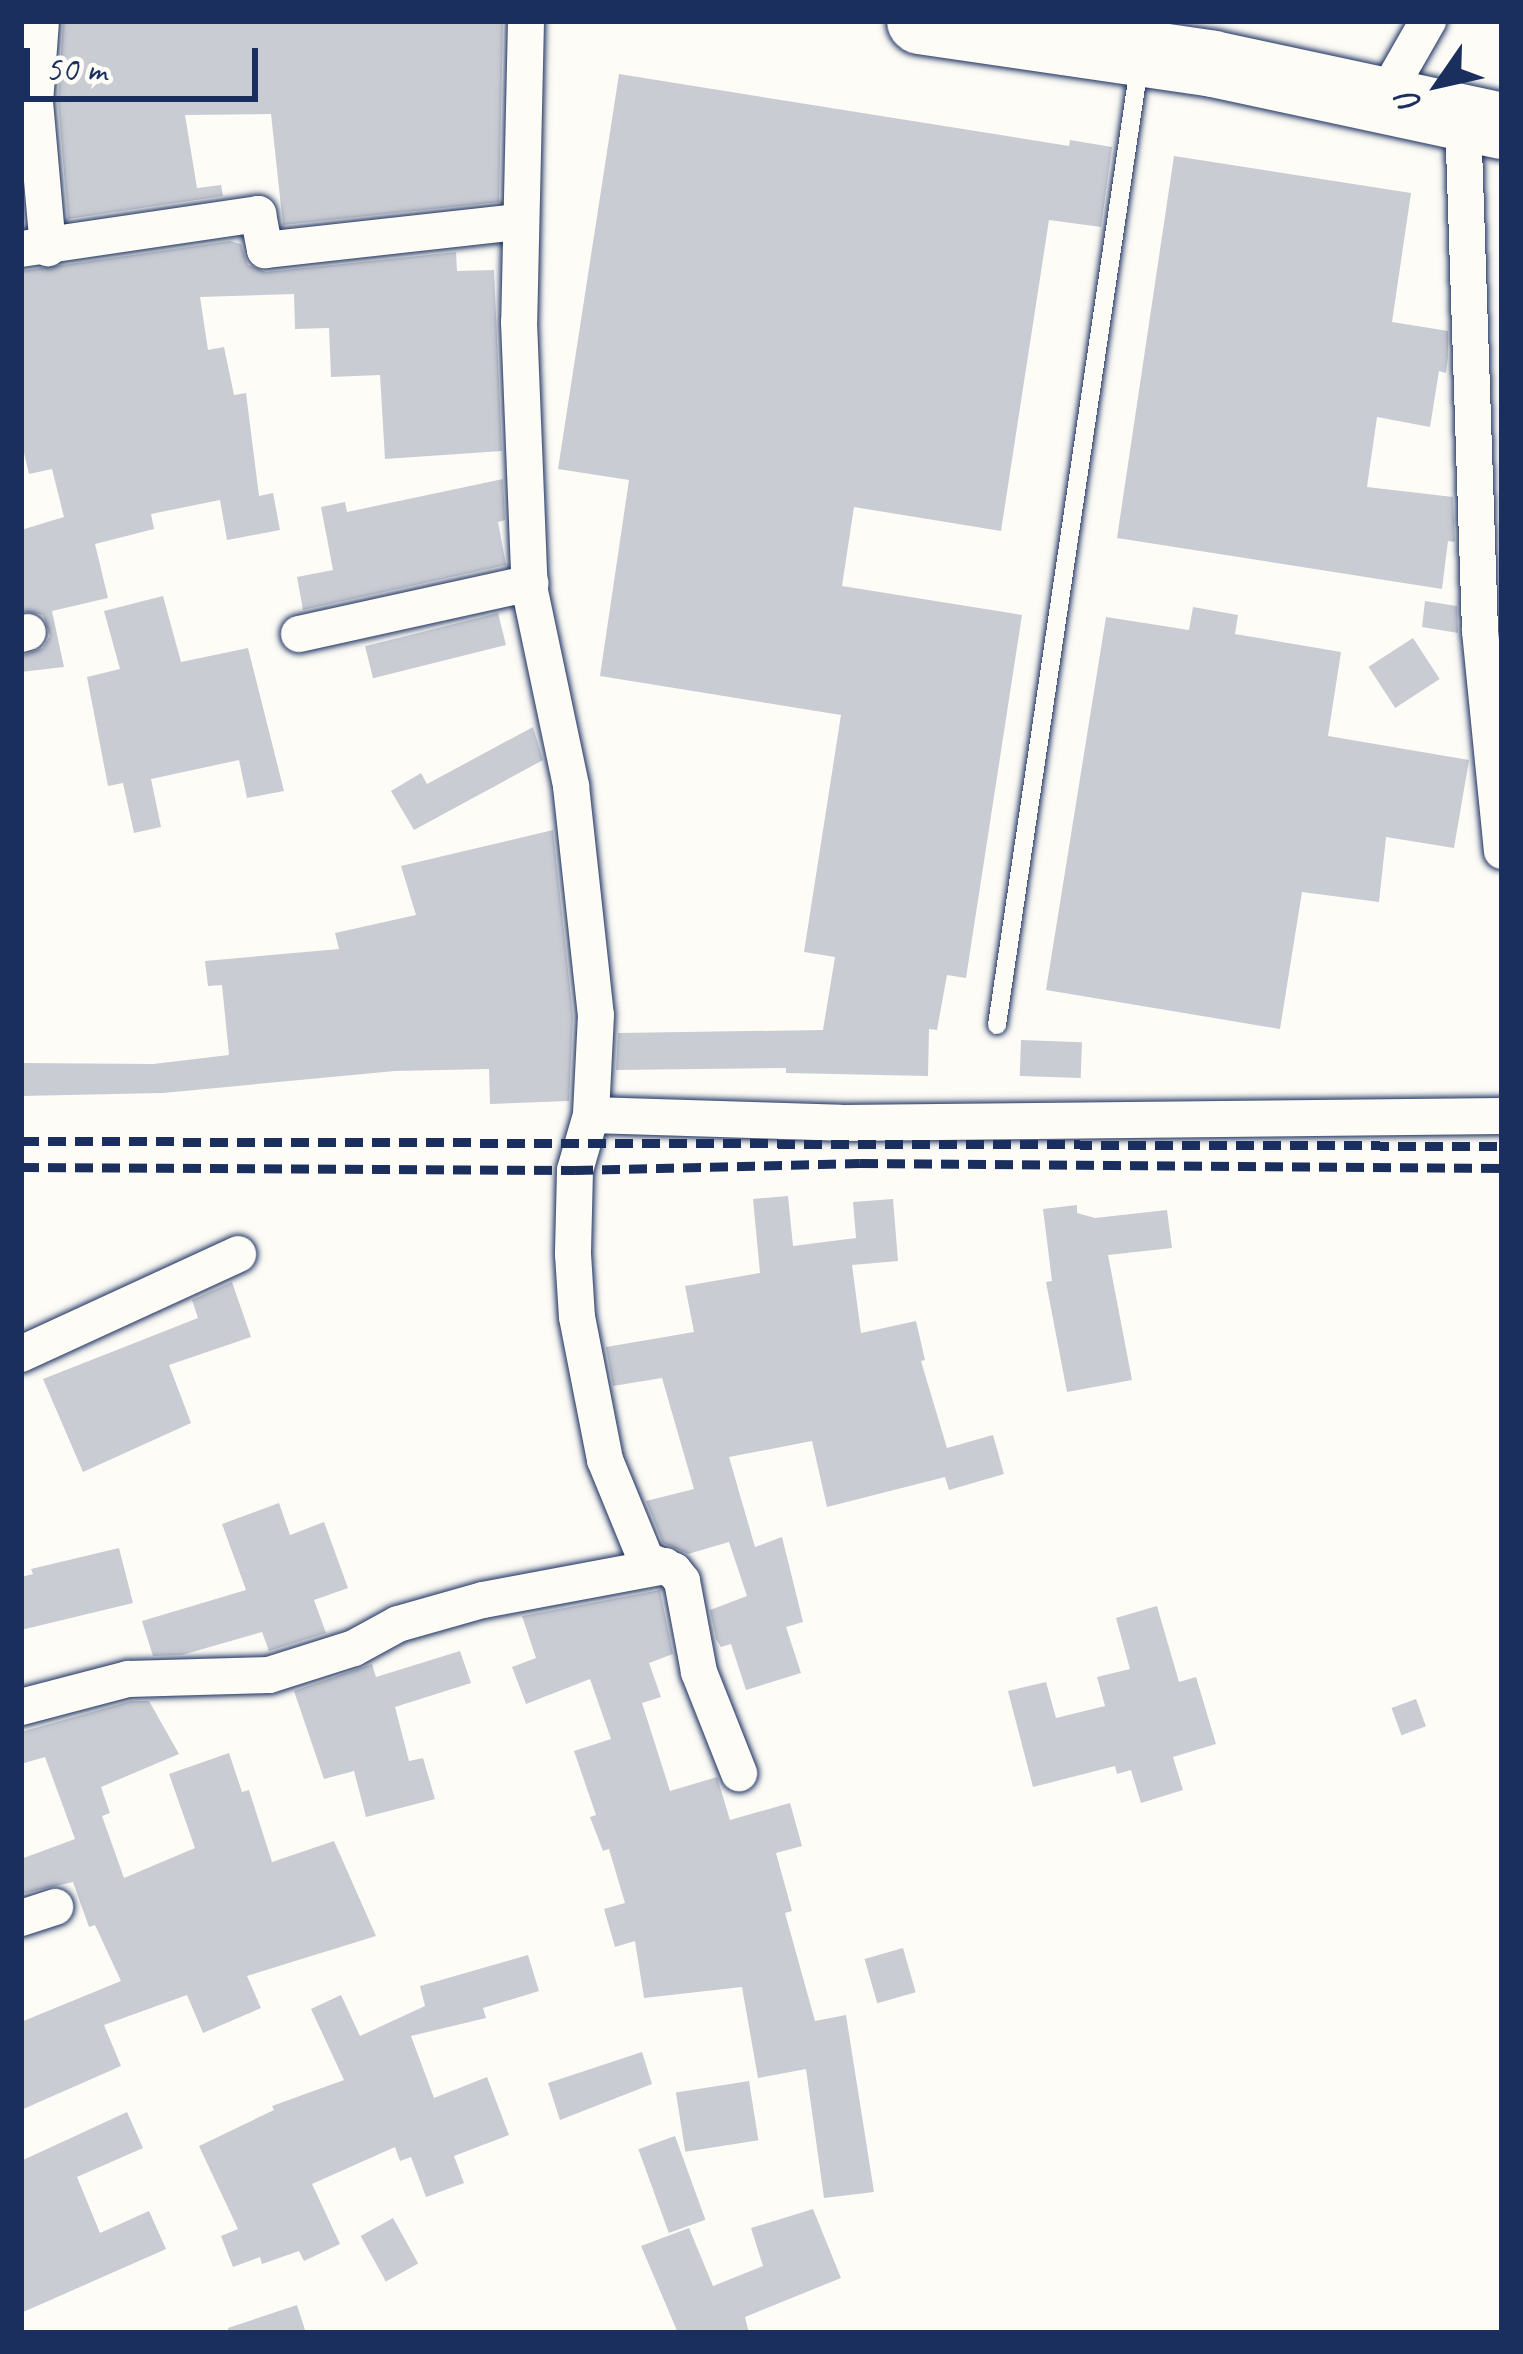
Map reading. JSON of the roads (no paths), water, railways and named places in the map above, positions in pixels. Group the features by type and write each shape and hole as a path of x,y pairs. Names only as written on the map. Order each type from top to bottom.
{"highway":[{"path":"920,21 1017,29 1140,56 1215,53 1381,104 1482,122"}],"street":[{"path":"41,21 35,101 35,248 258,214 265,250 520,222"},
{"path":"526,21 519,322 530,584 571,786 596,1015 592,1115 575,1170 577,1317 605,1460 646,1560 665,1566 682,1581 699,1672 739,1773"},
{"path":"1381,104 1428,21"},
{"path":"1482,122 1488,463 1480,631 1502,851"},
{"path":"298,634 530,584"},
{"path":"592,1115 842,1123 1502,1116"},
{"path":"21,1354 238,1255"},
{"path":"21,1708 128,1678 269,1676 354,1648 398,1624 483,1600 665,1566"}],"lane":[{"path":"997,1024 1140,56"}],"railway":[{"path":"21,1141 1502,1146"},
{"path":"21,1167 575,1170 860,1163 1502,1168"}]}
